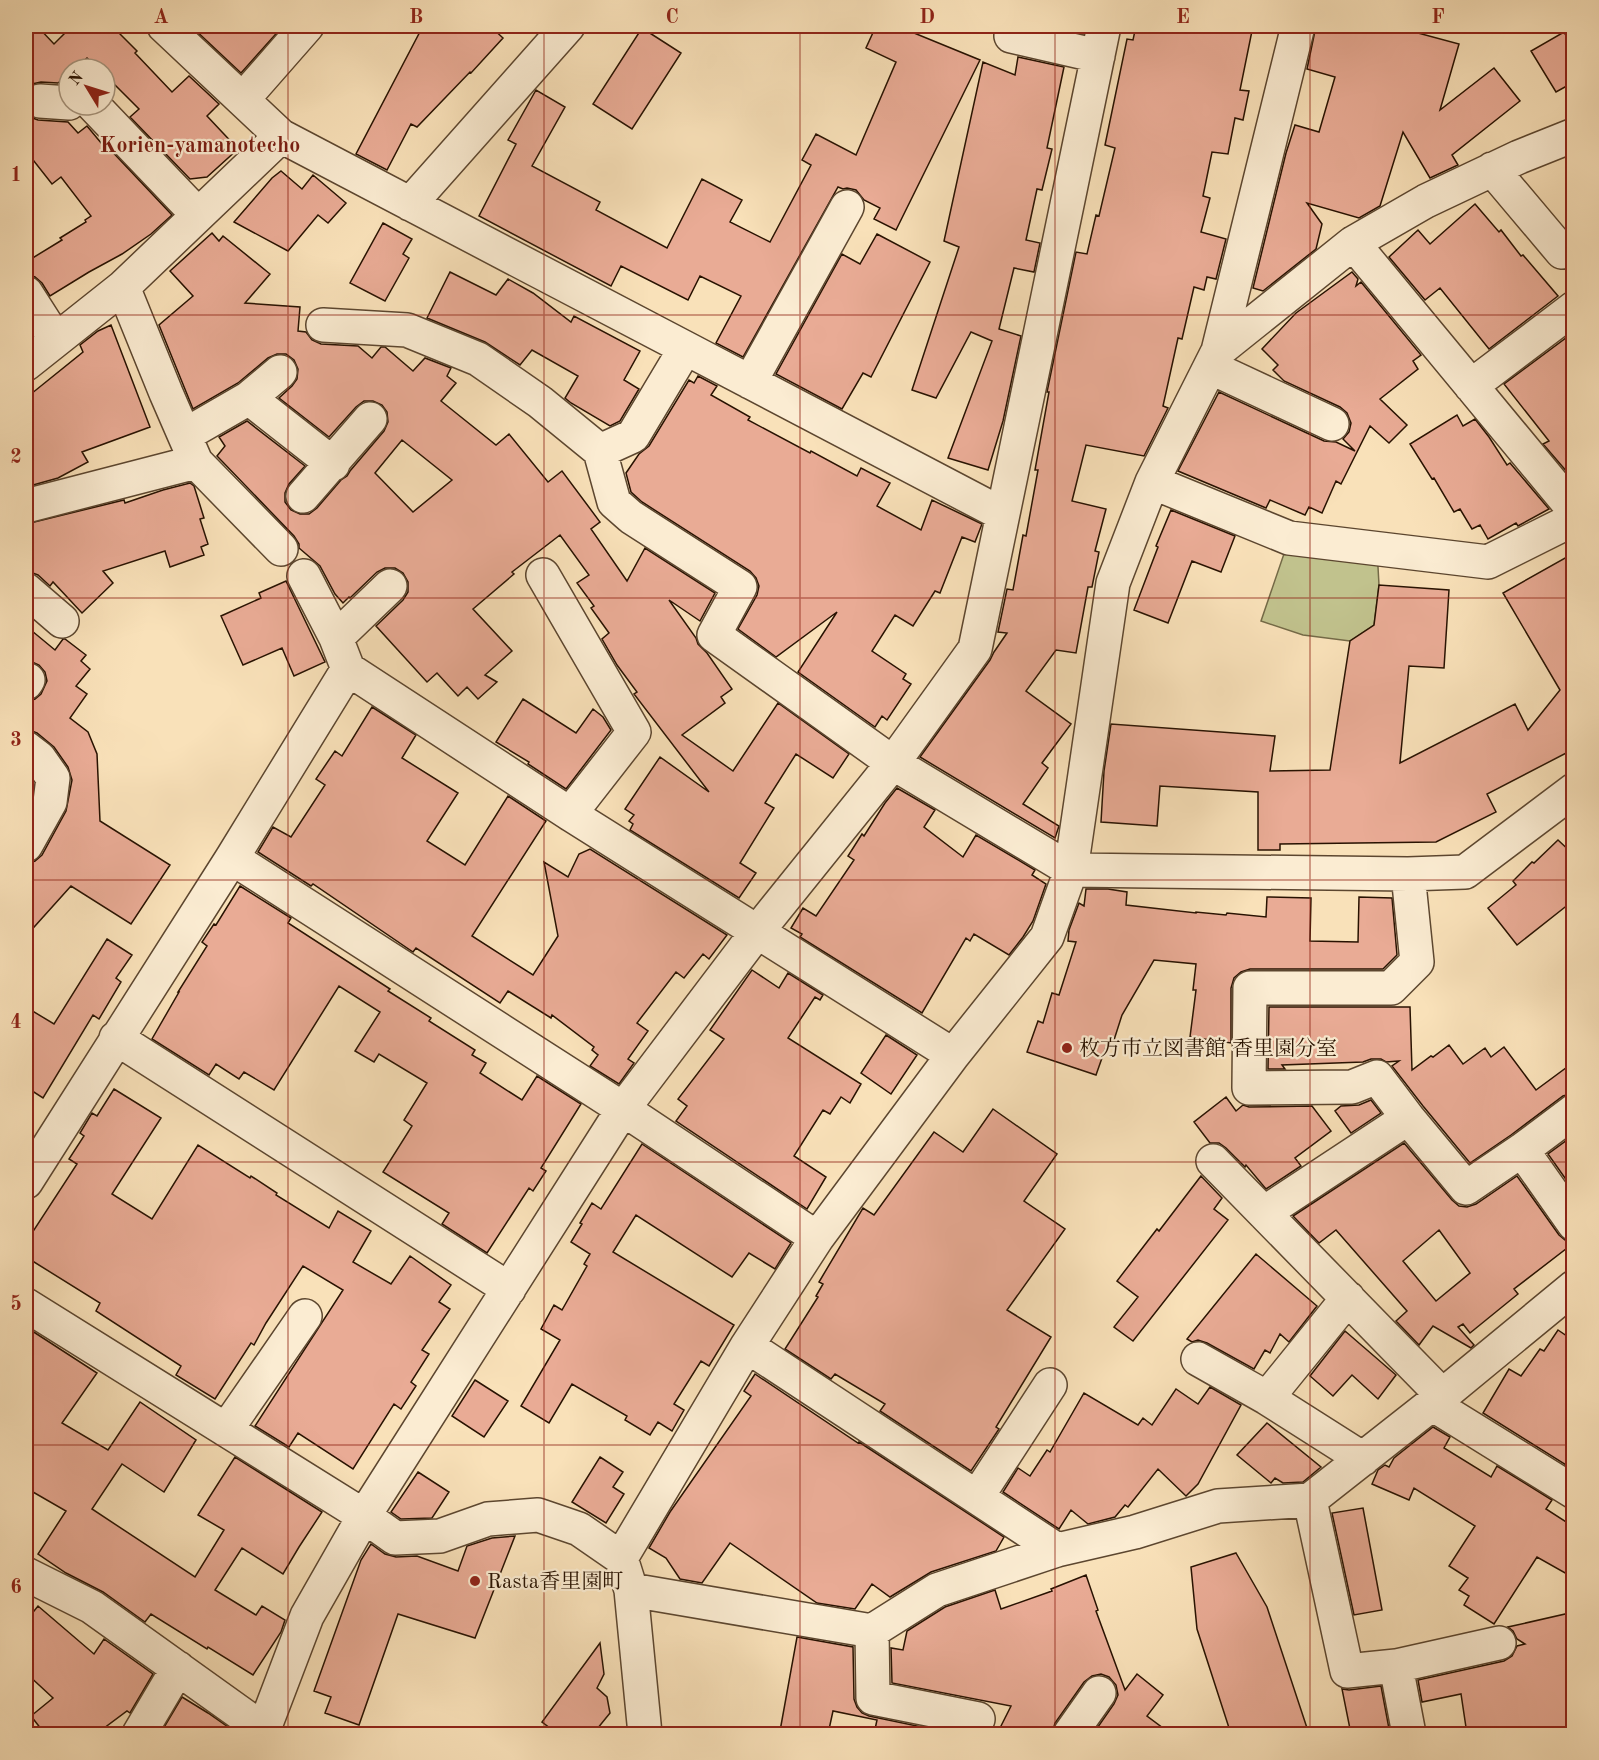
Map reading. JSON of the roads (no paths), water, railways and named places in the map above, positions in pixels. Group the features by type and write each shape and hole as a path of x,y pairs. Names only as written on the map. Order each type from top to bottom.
{"street":[{"path":"164,26 281,136 1002,514"},
{"path":"243,99 307,26"},
{"path":"410,204 568,26"},
{"path":"621,1558 747,1346 818,1238 952,1055 1047,937 1071,870 1113,583 1152,482 1214,359 1298,26"},
{"path":"26,1575 93,1607 263,1732 307,1616 364,1516 623,1109 757,932 893,763 975,649 1101,41 1011,36"},
{"path":"104,117 198,215"},
{"path":"1214,359 1353,243 1426,201 1519,157 1574,135"},
{"path":"26,364 123,287 281,136"},
{"path":"1492,170 1562,252"},
{"path":"750,382 847,207"},
{"path":"1152,482 1289,538 1488,562 1571,522 1471,386 1353,243"},
{"path":"123,287 191,448 281,549"},
{"path":"26,293 56,340"},
{"path":"1471,386 1574,308"},
{"path":"322,325 407,330 478,359 540,402 600,451 614,502 631,517 740,587 714,634 893,763 1071,870 1408,874 1465,872 1574,790"},
{"path":"600,451 633,436 685,349"},
{"path":"1214,359 1332,424"},
{"path":"26,506 191,448 280,372"},
{"path":"249,398 333,464"},
{"path":"303,496 370,419"},
{"path":"543,575 634,732 570,814"},
{"path":"304,576 336,638 348,669 570,814 952,1055"},
{"path":"336,638 390,586"},
{"path":"26,590 62,621"},
{"path":"27,1178 232,858 348,669"},
{"path":"26,748 39,758 53,778 50,802 26,845"},
{"path":"232,858 623,1109 818,1238"},
{"path":"1408,874 1417,962 1391,988 1250,988 1249,1088 1352,1088 1377,1077 1466,1188 1574,1111"},
{"path":"116,1038 509,1289"},
{"path":"1264,1213 1408,1118"},
{"path":"1522,1150 1574,1224"},
{"path":"1213,1161 1348,1298 1437,1400 1574,1492"},
{"path":"631,1590 872,1631 937,1590 1057,1550 1135,1532 1218,1506 1310,1500 1437,1400 1574,1287"},
{"path":"1267,1398 1348,1298"},
{"path":"26,1305 364,1516 395,1538 440,1536 488,1519 538,1515 579,1529 621,1558 631,1590 645,1734"},
{"path":"226,1431 304,1316"},
{"path":"747,1346 1057,1550"},
{"path":"1198,1359 1267,1398 1363,1459"},
{"path":"977,1497 1050,1385"},
{"path":"1310,1500 1347,1671 1396,1666 1499,1643"},
{"path":"872,1631 873,1698 978,1719 971,1734"},
{"path":"1396,1666 1409,1734"},
{"path":"139,1734 178,1668"},
{"path":"1070,1734 1099,1693"}],"place":[{"name":"枚方市立図書館 香里園分室","path":"1067,1048"},
{"name":"Rasta香里園町","path":"475,1581"}],"district":[{"name":"Korien-yamanotecho","path":"200,144"}]}
